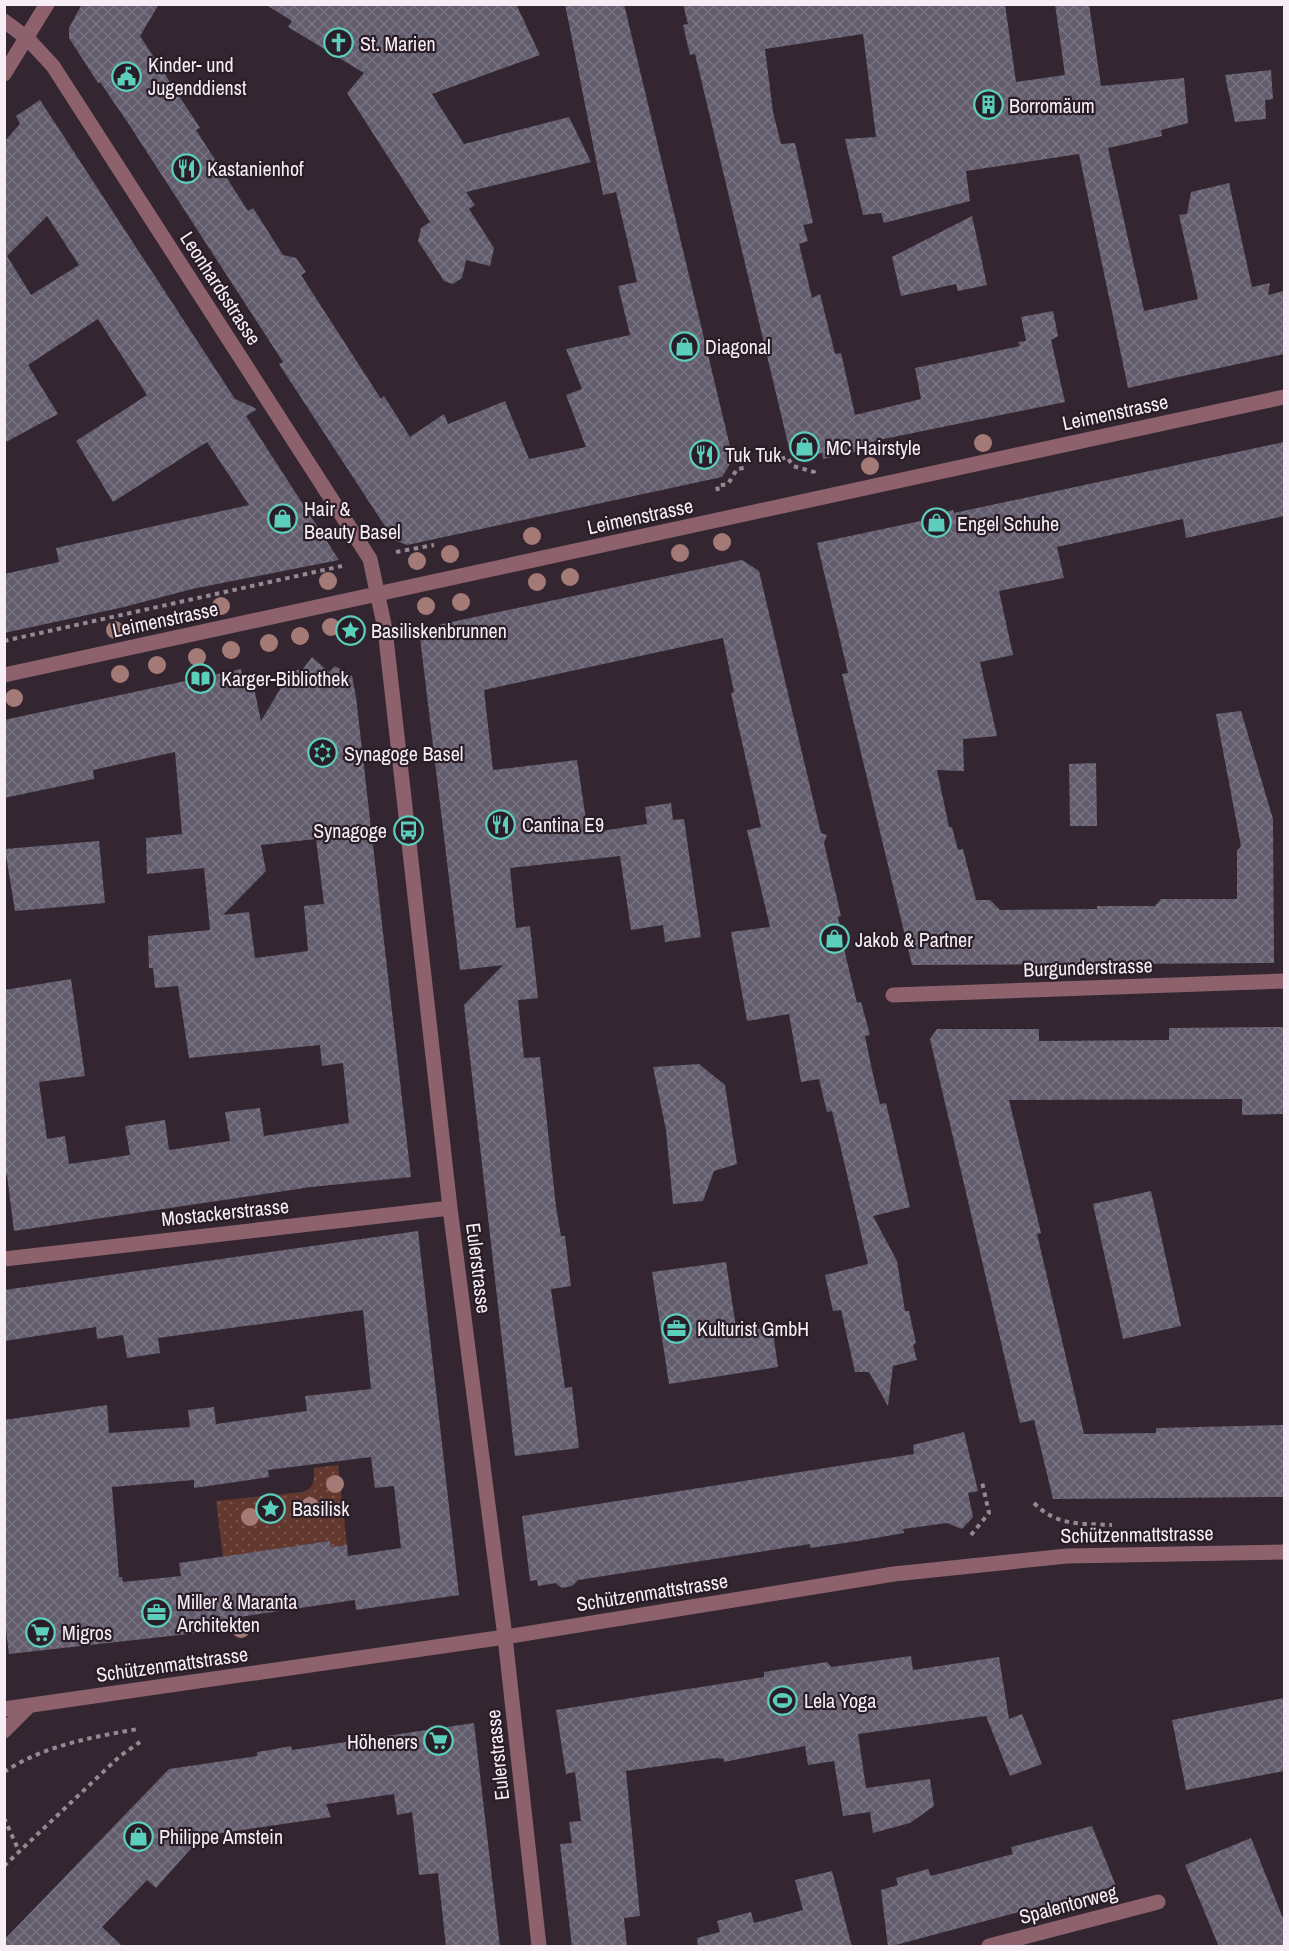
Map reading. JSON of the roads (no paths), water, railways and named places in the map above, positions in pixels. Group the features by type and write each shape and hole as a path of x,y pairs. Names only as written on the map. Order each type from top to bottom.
{"street":[{"path":"4,74 47,4"},
{"name":"Leonhardsstrasse","path":"4,21 27,38 53,66 370,559 379,594"},
{"name":"Leimenstrasse","path":"4,675 1284,397"},
{"name":"Eulerstrasse","path":"379,594 450,1208 505,1637 539,1947"},
{"name":"Burgunderstrasse","path":"893,995 1284,981"},
{"name":"Mostackerstrasse","path":"4,1259 450,1208"},
{"name":"Schützenmattstrasse","path":"4,1709 505,1637 894,1574 1067,1556 1284,1552"},
{"path":"4,1731 30,1705"},
{"name":"Spalentorweg","path":"989,1947 1158,1902"}],"place":[{"name":"St. Marien","path":"339,43"},
{"name":"Kinder- und Jugenddienst","path":"127,76"},
{"name":"Borromäum","path":"988,105"},
{"name":"Kastanienhof","path":"186,168"},
{"name":"Diagonal","path":"684,346"},
{"name":"MC Hairstyle","path":"805,447"},
{"name":"Tuk Tuk","path":"704,454"},
{"name":"Hair & Beauty Basel","path":"283,519"},
{"name":"Engel Schuhe","path":"936,523"},
{"name":"Basiliskenbrunnen","path":"350,630"},
{"name":"Karger-Bibliothek","path":"200,678"},
{"name":"Synagoge Basel","path":"323,753"},
{"name":"Cantina E9","path":"501,824"},
{"name":"Synagoge","path":"408,830"},
{"name":"Jakob & Partner","path":"834,939"},
{"name":"Kulturist GmbH","path":"676,1328"},
{"name":"Basilisk","path":"271,1508"},
{"name":"Miller & Maranta Architekten","path":"156,1613"},
{"name":"Migros","path":"41,1632"},
{"name":"Lela Yoga","path":"783,1700"},
{"name":"Höheners","path":"439,1741"},
{"name":"Philippe Amstein","path":"138,1836"}]}
